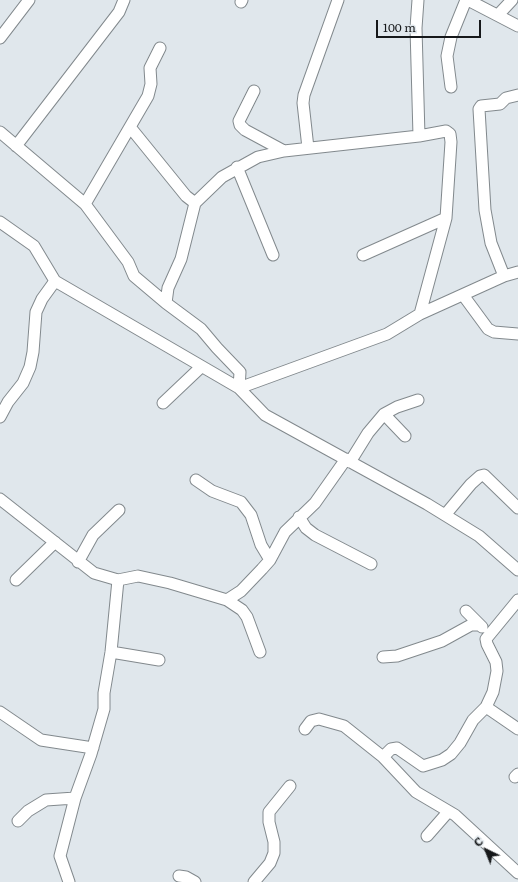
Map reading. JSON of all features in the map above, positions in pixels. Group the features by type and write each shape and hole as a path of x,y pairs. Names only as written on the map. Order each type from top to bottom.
{"street":[{"path":"0,38 29,0"},
{"path":"16,146 119,12 124,0"},
{"path":"308,148 303,103 304,95 338,0"},
{"path":"418,0 416,28 419,136"},
{"path":"451,87 446,56 451,36 467,0 518,26"},
{"path":"498,15 512,0"},
{"path":"85,204 148,96 151,84 150,68 160,48"},
{"path":"254,91 239,121 240,125 245,130 284,150"},
{"path":"504,276 491,243 485,210 479,109 481,106 500,104 506,98 518,95"},
{"path":"130,126 186,196 195,203"},
{"path":"166,304 168,288 181,259 195,203 210,186 237,167 258,157 284,150 419,136 446,131 450,134 451,142 446,218 420,314"},
{"path":"0,132 85,204 128,262 134,276 166,304 201,329 240,372 239,388"},
{"path":"237,167 273,255"},
{"path":"363,254 446,218"},
{"path":"0,222 34,246 55,281 239,388 265,415 348,460 479,536 518,570"},
{"path":"239,388 387,334 420,314 504,276 518,272"},
{"path":"0,417 8,402 23,383 30,366 33,352 36,312 42,299 55,281"},
{"path":"463,295 488,329 494,332 518,334"},
{"path":"163,402 201,367"},
{"path":"227,600 240,592 270,560 285,532 315,502 384,414 397,407 418,400"},
{"path":"384,414 405,436"},
{"path":"445,515 471,484 480,476 484,475 518,508"},
{"path":"196,480 212,491 242,502 251,515 261,545 270,560"},
{"path":"0,499 78,562 94,573 118,580 138,576 170,583 227,600 242,610 247,617 260,652"},
{"path":"78,562 93,535 120,510"},
{"path":"299,517 306,528 315,535 371,564"},
{"path":"16,580 55,542"},
{"path":"69,882 60,856 75,798 93,748 104,709 104,693 111,652 118,580"},
{"path":"383,757 391,749 397,748 423,766 442,760 451,754 460,743 473,720 486,707 493,692 497,671 496,662 486,644 486,639 518,600"},
{"path":"466,611 480,625 491,633"},
{"path":"383,656 397,656 442,641 471,625 480,625"},
{"path":"111,652 159,660"},
{"path":"486,707 518,729"},
{"path":"0,712 40,740 93,748"},
{"path":"305,729 311,721 319,719 344,726 383,757 416,792 455,815 518,873"},
{"path":"254,882 270,864 274,853 274,842 268,822 269,812 290,786"},
{"path":"18,821 28,811 46,800 75,798"},
{"path":"428,836 448,812"},
{"path":"179,876 186,877 195,882"}]}
